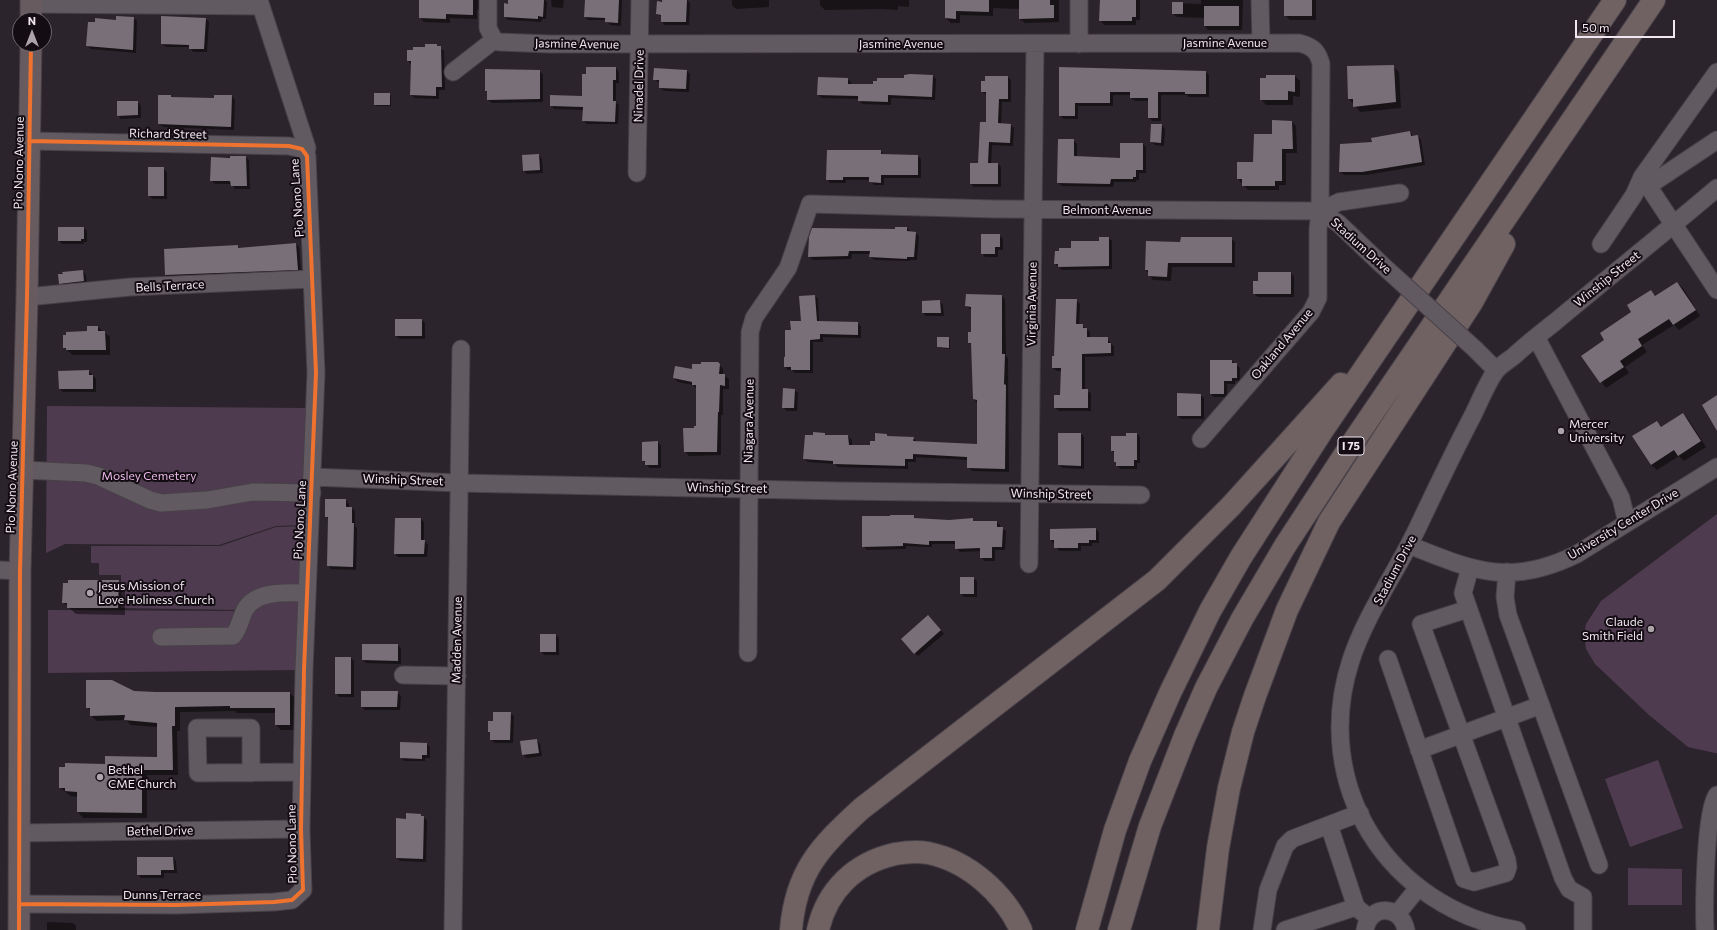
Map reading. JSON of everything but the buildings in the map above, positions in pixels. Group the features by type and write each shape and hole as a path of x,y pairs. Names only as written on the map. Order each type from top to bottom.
{"highway":[{"name":"I 75","path":"1087,930 1116,830 1140,760 1170,693 1210,611 1241,557 1322,431 1615,0"},
{"name":"I 75","path":"1119,930 1133,878 1150,826 1185,736 1206,688 1242,619 1284,546 1353,442 1654,0"},
{"path":"1208,930 1218,848 1231,781 1255,696 1287,610 1329,522 1472,302 1504,244 1530,183"},
{"path":"791,930 794,907 800,886 808,868 821,848 836,832 861,809 1157,580 1231,506 1337,389 1407,308"},
{"path":"818,930 821,917 835,891 857,869 885,856 912,852 942,856 969,870 996,893 1021,930"},
{"path":"1130,930 1133,878"}],"main road":[{"name":"Pio Nono Avenue","path":"19,930 19,833 10,571 23,470 31,52"}],"street":[{"path":"453,72 494,40 488,28 488,0"},
{"name":"Ninadel Drive","path":"637,173 640,0"},
{"path":"1079,0 1079,44"},
{"path":"1260,0 1261,43"},
{"path":"31,8 260,3"},
{"name":"Pio Nono Lane","path":"260,3 307,148 304,152 307,156 316,373 304,670 300,829 303,890"},
{"name":"Jasmine Avenue","path":"494,40 499,42 639,44 1299,43 1308,45"},
{"name":"Virginia Avenue","path":"1029,564 1035,44"},
{"name":"Oakland Avenue","path":"1201,439 1311,312 1318,298 1321,64 1319,55 1308,45"},
{"path":"1601,244 1645,181 1717,72"},
{"path":"1645,181 1717,140"},
{"name":"Richard Street","path":"29,141 289,146 302,149 304,152"},
{"path":"1645,181 1717,290"},
{"name":"Winship Street","path":"1496,370 1717,188"},
{"name":"Belmont Avenue","path":"810,204 1033,210 1320,212 1339,202 1400,193"},
{"name":"Niagara Avenue","path":"748,653 750,332 754,318 788,268 810,204"},
{"name":"Stadium Drive","path":"1320,212 1338,223 1496,370 1452,455 1409,545 1361,635 1351,659 1345,682 1341,714 1343,756 1352,797 1377,844 1403,875 1418,888 1457,912 1481,922 1517,930"},
{"name":"Bells Terrace","path":"27,297 130,288 312,279"},
{"path":"1536,337 1621,498 1627,523"},
{"name":"Madden Avenue","path":"453,930 461,349"},
{"name":"University Center Drive","path":"1409,545 1457,565 1470,568 1494,572 1538,569 1562,561 1627,523 1717,467"},
{"name":"Winship Street","path":"23,470 86,473 98,476 150,500 161,503 207,500 253,492 312,485 459,483 1141,495"},
{"path":"1470,568 1463,593 1563,878 1569,889 1583,897 1583,930"},
{"path":"1507,572 1505,597 1508,615 1599,866"},
{"path":"162,636 233,636 238,631 246,608 253,601 270,594 307,592"},
{"path":"1388,659 1464,879 1474,882 1506,874 1508,867 1507,860 1421,624 1468,609"},
{"path":"403,675 456,676"},
{"path":"1420,750 1541,705"},
{"path":"251,773 302,772"},
{"path":"1705,930 1704,911 1709,817 1713,800 1717,795"},
{"path":"1262,930 1268,890 1284,846 1292,838 1360,813"},
{"path":"1329,825 1356,908 1367,924 1378,912 1383,910 1390,911 1397,914 1406,930"},
{"name":"Bethel Drive","path":"19,833 300,829"},
{"path":"1397,914 1418,888"},
{"name":"Dunns Terrace","path":"18,904 176,905 274,902 292,900 303,890"},
{"path":"1285,930 1356,908"}],"green space":[{"name":"Mosley Cemetery","path":"47,406 308,408 304,525 276,526 219,545 65,544 46,553"},
{"name":"Claude Smith Field","path":"1717,514 1717,753 1715,753 1688,747 1649,715 1595,664 1586,649 1584,635 1586,624 1601,601"},
{"path":"304,526 301,587 237,610 121,608 121,575 99,575 99,563 91,563 91,546 220,546 276,527"},
{"path":"301,589 296,670 48,673 48,610 238,611"},
{"path":"1658,760 1683,828 1630,847 1605,779"},
{"path":"1628,868 1682,869 1682,905 1628,905"}],"cycle path":[{"path":"19,930 20,571 27,297 31,52"},
{"path":"19,904 176,905 274,902 292,900 303,890 301,829 304,670 316,373 307,156 302,149 289,146 29,141"}],"place":[{"name":"Mercer University","path":"1561,431"},
{"name":"Jesus Mission of Love Holiness Church","path":"90,593"},
{"name":"Claude Smith Field","path":"1651,629"},
{"name":"Bethel CME Church","path":"100,777"}]}
